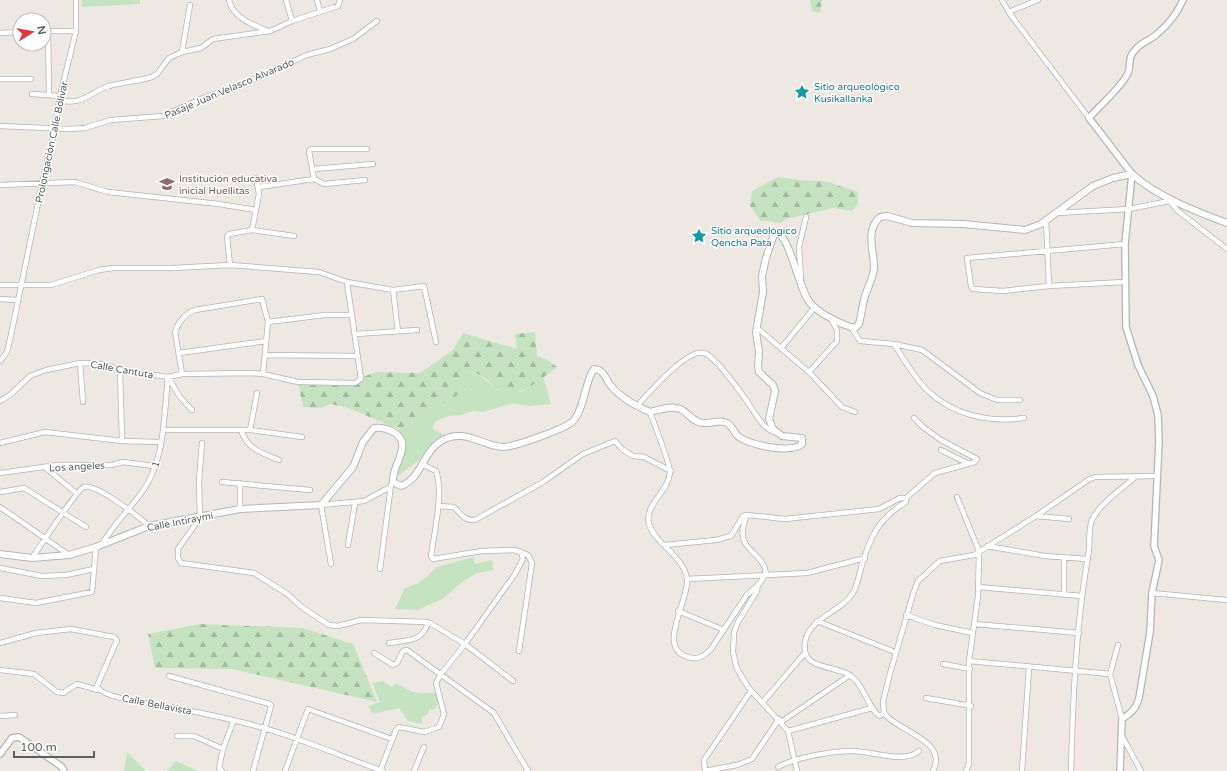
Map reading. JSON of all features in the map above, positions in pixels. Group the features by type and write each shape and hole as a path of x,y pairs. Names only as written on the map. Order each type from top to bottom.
{"main road":[{"path":"319,505 353,467 363,442 374,428 381,427 394,432 401,442 402,449 392,477 392,484 407,484 415,478 426,456 441,441 451,438 474,438 503,447 514,446 567,425 576,416 594,369 598,369 603,373 613,388 637,406 650,412 671,407 677,408 697,422 723,422 728,424 741,438 768,447 799,447 802,444 802,438 782,436 773,429 770,419 775,391 773,385 759,372 756,327 763,292 763,266 773,237 776,233 782,235 785,240 811,305 831,317 855,328 859,324 864,299 873,275 873,227 880,217 887,216 912,223 963,224 1025,230 1040,224 1093,186 1114,178 1132,174 1142,184 1227,224"},
{"name":"Calle Intiraymi","path":"0,554 32,558 69,555 96,547 148,526 200,518 240,509 319,505"}],"street":[{"name":"Prolongación Calle Bolivar","path":"0,361 6,352 11,335 17,300 60,98 76,30 76,0"},
{"path":"229,0 233,9 247,23 270,32"},
{"path":"286,0 292,22"},
{"path":"317,0 320,11"},
{"path":"32,94 49,95 75,102 87,98 108,87 152,77 157,74 169,58 182,52 201,48 209,41 218,38 270,32 320,11 338,6 340,0"},
{"path":"1002,0 1010,14 1132,174 1125,244 1124,282 1126,327 1135,358 1145,382 1153,396 1158,415 1159,442 1156,476 1157,493 1154,546 1159,560 1152,593 1150,632 1139,698 1132,713 1122,719"},
{"path":"1010,14 1011,11 1038,0"},
{"path":"1089,118 1128,73 1128,62 1131,54 1137,47 1157,35 1168,24 1178,12 1183,0"},
{"path":"182,52 190,5"},
{"name":"Pasaje Juan Velasco Alvarado","path":"0,126 85,128 111,120 166,115 203,98 250,81 307,55 330,49 353,39 377,21"},
{"path":"52,30 76,30"},
{"path":"0,33 12,32"},
{"path":"47,52 49,95"},
{"path":"0,79 31,79"},
{"path":"314,179 309,151 311,149 367,149"},
{"path":"313,169 373,164"},
{"path":"252,230 259,186 256,178"},
{"path":"259,186 314,179 324,184 365,180"},
{"path":"0,184 75,182 108,192 219,204 256,210"},
{"path":"1165,195 1183,215 1227,249"},
{"path":"1055,214 1129,209 1169,201"},
{"path":"805,293 800,276 799,257 806,216"},
{"path":"1046,219 1049,286"},
{"path":"230,265 229,234 252,230 294,236"},
{"path":"1124,282 1049,286 1003,291 973,289 971,286 967,258 1125,244"},
{"path":"0,284 51,285 99,270 114,268 173,268 230,265 319,272 347,282 393,290 424,286 436,342"},
{"path":"265,355 358,356 347,282"},
{"path":"393,290 398,331"},
{"path":"182,374 176,332 177,326 189,312 259,298 263,301 268,322 263,374"},
{"path":"0,299 17,300"},
{"path":"781,348 814,307"},
{"path":"268,322 314,316 352,315"},
{"path":"808,372 837,341 837,330 831,317"},
{"path":"756,327 808,372 842,407 855,412"},
{"path":"851,327 860,341 894,344 922,350 933,356 966,384 980,393 997,400 1020,400"},
{"path":"355,334 417,330"},
{"path":"179,352 266,341"},
{"path":"894,344 925,388 947,405 991,420 1024,418"},
{"path":"637,406 674,367 689,356 704,353 721,368 764,426 770,431 777,433"},
{"name":"Calle Cantuta","path":"0,401 10,395 30,376 46,370 80,363 102,364 120,370 168,377 182,374 251,372 298,382 355,383 362,379 358,356"},
{"path":"80,363 83,402"},
{"path":"120,370 122,441"},
{"path":"168,377 180,397 192,410"},
{"name":"1","path":"102,544 128,508 142,492 154,466 163,430 168,377"},
{"path":"250,430 257,393"},
{"path":"650,412 671,471 664,491 651,508 648,517 653,533 665,545 683,569 687,580 686,590 678,611 674,643 676,650 692,658 704,656 711,649 746,596 765,576 765,567 749,549 744,538 743,524 747,516"},
{"path":"762,703 805,653 807,632 817,621 848,599 854,592 864,558 878,526 886,516 906,502 906,498 936,473 967,463 975,462 976,457 941,440 923,427 914,418"},
{"path":"163,430 250,430 302,437"},
{"path":"241,430 244,438 250,446 259,452 279,460"},
{"path":"0,443 45,432 122,441 161,442"},
{"path":"438,506 454,507 461,517 467,520 475,520 543,482 583,454 615,441 622,449 633,456 644,458 671,471"},
{"path":"202,443 199,481 200,518 178,549 178,558 182,563 254,573 281,589 303,608 329,625 338,626 361,620 428,622 465,644 513,680"},
{"path":"941,450 967,463"},
{"name":"Los angeles","path":"0,473 46,468 58,465 112,465 124,462 154,466"},
{"path":"422,464 436,471 439,480 438,506 431,556 433,559 488,551 514,550 528,555 532,563 518,651"},
{"path":"46,468 76,493"},
{"path":"933,771 936,761 934,754 926,742 888,719 884,713 883,702 895,652 918,581 927,571 940,561 974,555 1095,477 1156,476"},
{"path":"1071,771 1074,669 1082,596 1090,543 1089,529 1093,519 1102,507 1135,477"},
{"path":"222,482 310,490"},
{"path":"240,483 240,509"},
{"path":"331,564 319,505 364,501 392,484"},
{"path":"380,568 392,484"},
{"path":"32,558 76,493 84,487 93,488 128,508 148,526"},
{"path":"0,492 24,488 86,527"},
{"path":"957,497 979,551 979,587 969,661 971,706 969,764 966,771"},
{"path":"665,545 716,540 731,536 743,516 785,519 879,508 900,498 906,498"},
{"path":"348,545 355,502"},
{"path":"0,507 69,555"},
{"path":"1036,516 1069,519"},
{"path":"987,546 1087,559"},
{"path":"0,598 36,603 89,593 94,588 96,547"},
{"path":"382,771 392,739 398,727 424,732 439,727 444,714 436,683 441,674 465,644 515,574 523,559 522,552"},
{"path":"0,554 0,559"},
{"path":"1064,557 1064,595"},
{"path":"687,580 807,573 864,558"},
{"path":"0,568 42,576 66,575 94,569"},
{"path":"758,584 757,591 738,622 734,632 733,652 737,669 751,691 780,720 788,731 797,771"},
{"path":"979,587 1082,596"},
{"path":"1152,593 1227,600"},
{"path":"678,611 724,630"},
{"path":"906,615 935,625 973,633"},
{"path":"817,621 895,652"},
{"path":"389,643 422,636 426,632 428,622"},
{"path":"974,624 1079,633"},
{"path":"0,643 36,633 71,629 116,637 117,640 113,652 97,686 98,690"},
{"path":"1118,646 1110,674 1122,719 1120,771"},
{"path":"374,653 393,665 397,663 403,651 407,650 494,713 528,771"},
{"path":"805,653 817,665 835,669 850,675 860,684 877,715 880,716 884,713"},
{"path":"969,661 1029,667 1074,669 1110,674"},
{"path":"943,664 970,669"},
{"path":"1022,771 1029,667"},
{"name":"Calle Bellavista","path":"0,670 34,674 57,692 67,691 77,684 138,702 184,709 233,722 264,728 296,738 382,771"},
{"path":"751,691 704,760 705,771 736,765 752,759 780,720 850,675"},
{"path":"169,676 270,704 271,706 253,771"},
{"path":"926,698 971,706"},
{"path":"788,731 872,708"},
{"path":"285,771 308,709 392,739"},
{"path":"0,716 15,715"},
{"path":"222,771 219,768 223,749 233,722"},
{"path":"178,736 194,736 223,749"},
{"path":"1122,736 1141,771"},
{"path":"0,754 12,738 19,737 62,766 64,771"},
{"path":"414,771 424,747"},
{"path":"778,767 795,759 850,751 904,757 913,756 919,751"}],"green space":[{"path":"82,0 140,0 140,4 82,7"},
{"path":"810,0 822,0 820,13 812,11"},
{"path":"778,177 799,180 825,181 858,192 858,204 852,211 833,208 786,219 780,223 761,221 750,206 752,191"},
{"path":"535,332 537,356 546,359 557,367 537,382 520,391 505,393 494,387 483,377 461,369 465,389 449,401 419,412 407,426 398,429 346,407 330,404 321,408 303,407 298,382 350,382 376,372 420,373 453,350 463,333 517,349 515,334"},
{"path":"461,369 472,372 481,377 498,391 521,392 543,377 551,404 529,406 513,403 483,412 473,411 461,415 449,416 436,421 432,428 447,437 433,442 419,460 398,476 398,468 405,445 398,429 407,426 419,412 449,401"},
{"path":"473,557 475,564 492,560 493,570 477,573 462,582 444,598 418,610 395,609 405,588 419,583 437,567"},
{"path":"200,624 303,628 353,644 377,702 232,669 155,668 148,634"},
{"path":"383,681 392,687 396,683 418,693 438,694 439,703 434,710 429,709 428,714 422,717 422,724 408,721 399,708 372,713 368,706 380,702 372,683"},
{"path":"127,752 146,771 124,771"},
{"path":"176,761 198,771 167,771"}],"place":[{"name":"Sitio arqueológico Kusikallanka","path":"802,92"},
{"name":"Institución educativa inicial Huellitas","path":"167,184"},
{"name":"Sitio arqueológico Qencha Pata","path":"699,236"}]}
